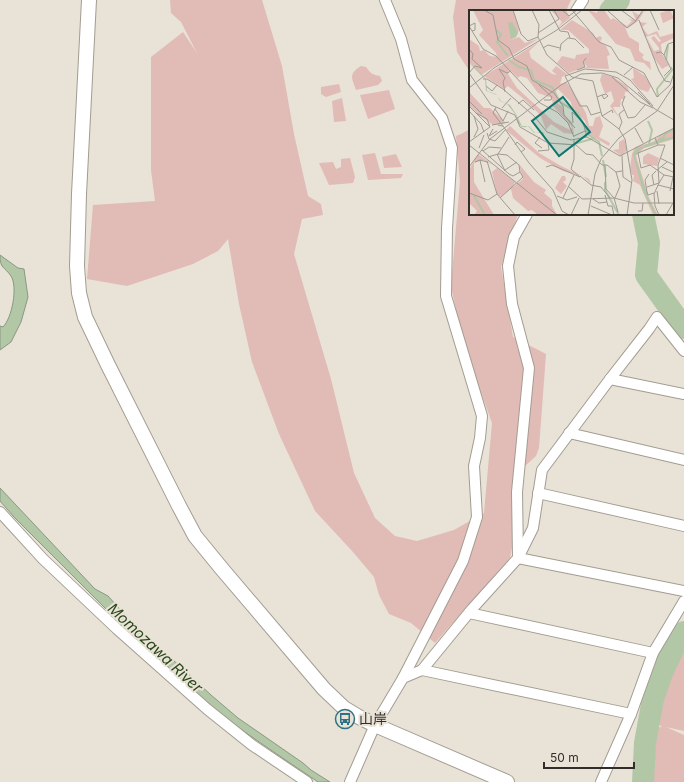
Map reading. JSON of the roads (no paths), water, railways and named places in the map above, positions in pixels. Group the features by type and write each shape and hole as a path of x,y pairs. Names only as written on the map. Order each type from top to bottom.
{"street":[{"path":"89,0 79,194 77,266 79,292 85,317 179,506 196,536 232,581 324,690 344,708 375,725 507,782"},
{"path":"352,779 375,725 403,678 463,561 477,517 474,466 480,438 482,416 446,296 447,228 452,148 442,118 412,80 401,39 385,0"},
{"path":"577,10 583,0"},
{"path":"518,558 517,492 529,368 512,304 508,266 514,237 526,215"},
{"path":"403,678 422,670 469,613 518,558 533,528 542,470 657,317 684,351"},
{"path":"610,379 684,394"},
{"path":"569,434 684,460"},
{"path":"538,493 684,526"},
{"path":"0,512 43,558 117,629 207,710 252,745 307,782"},
{"path":"518,558 684,591"},
{"path":"601,782 631,714 653,653 684,601"},
{"path":"469,613 653,653"},
{"path":"422,670 631,714"}],"water":[{"path":"0,255 18,268 24,269 28,297 21,322 11,342 0,350 0,326 3,327 9,317 13,302 14,287 11,276 2,265"},
{"name":"Momozawa River","path":"0,488 95,589 108,596 135,626 211,695 238,718 330,782 318,782 219,714 205,700 157,660 14,517 0,501"}],"waterway":[{"path":"611,10 619,0"},
{"path":"643,215 649,243 646,275 684,328"},
{"path":"643,782 645,743 653,699 662,673 676,643 684,632"}],"place":[{"name":"山岸","path":"345,719"}]}
